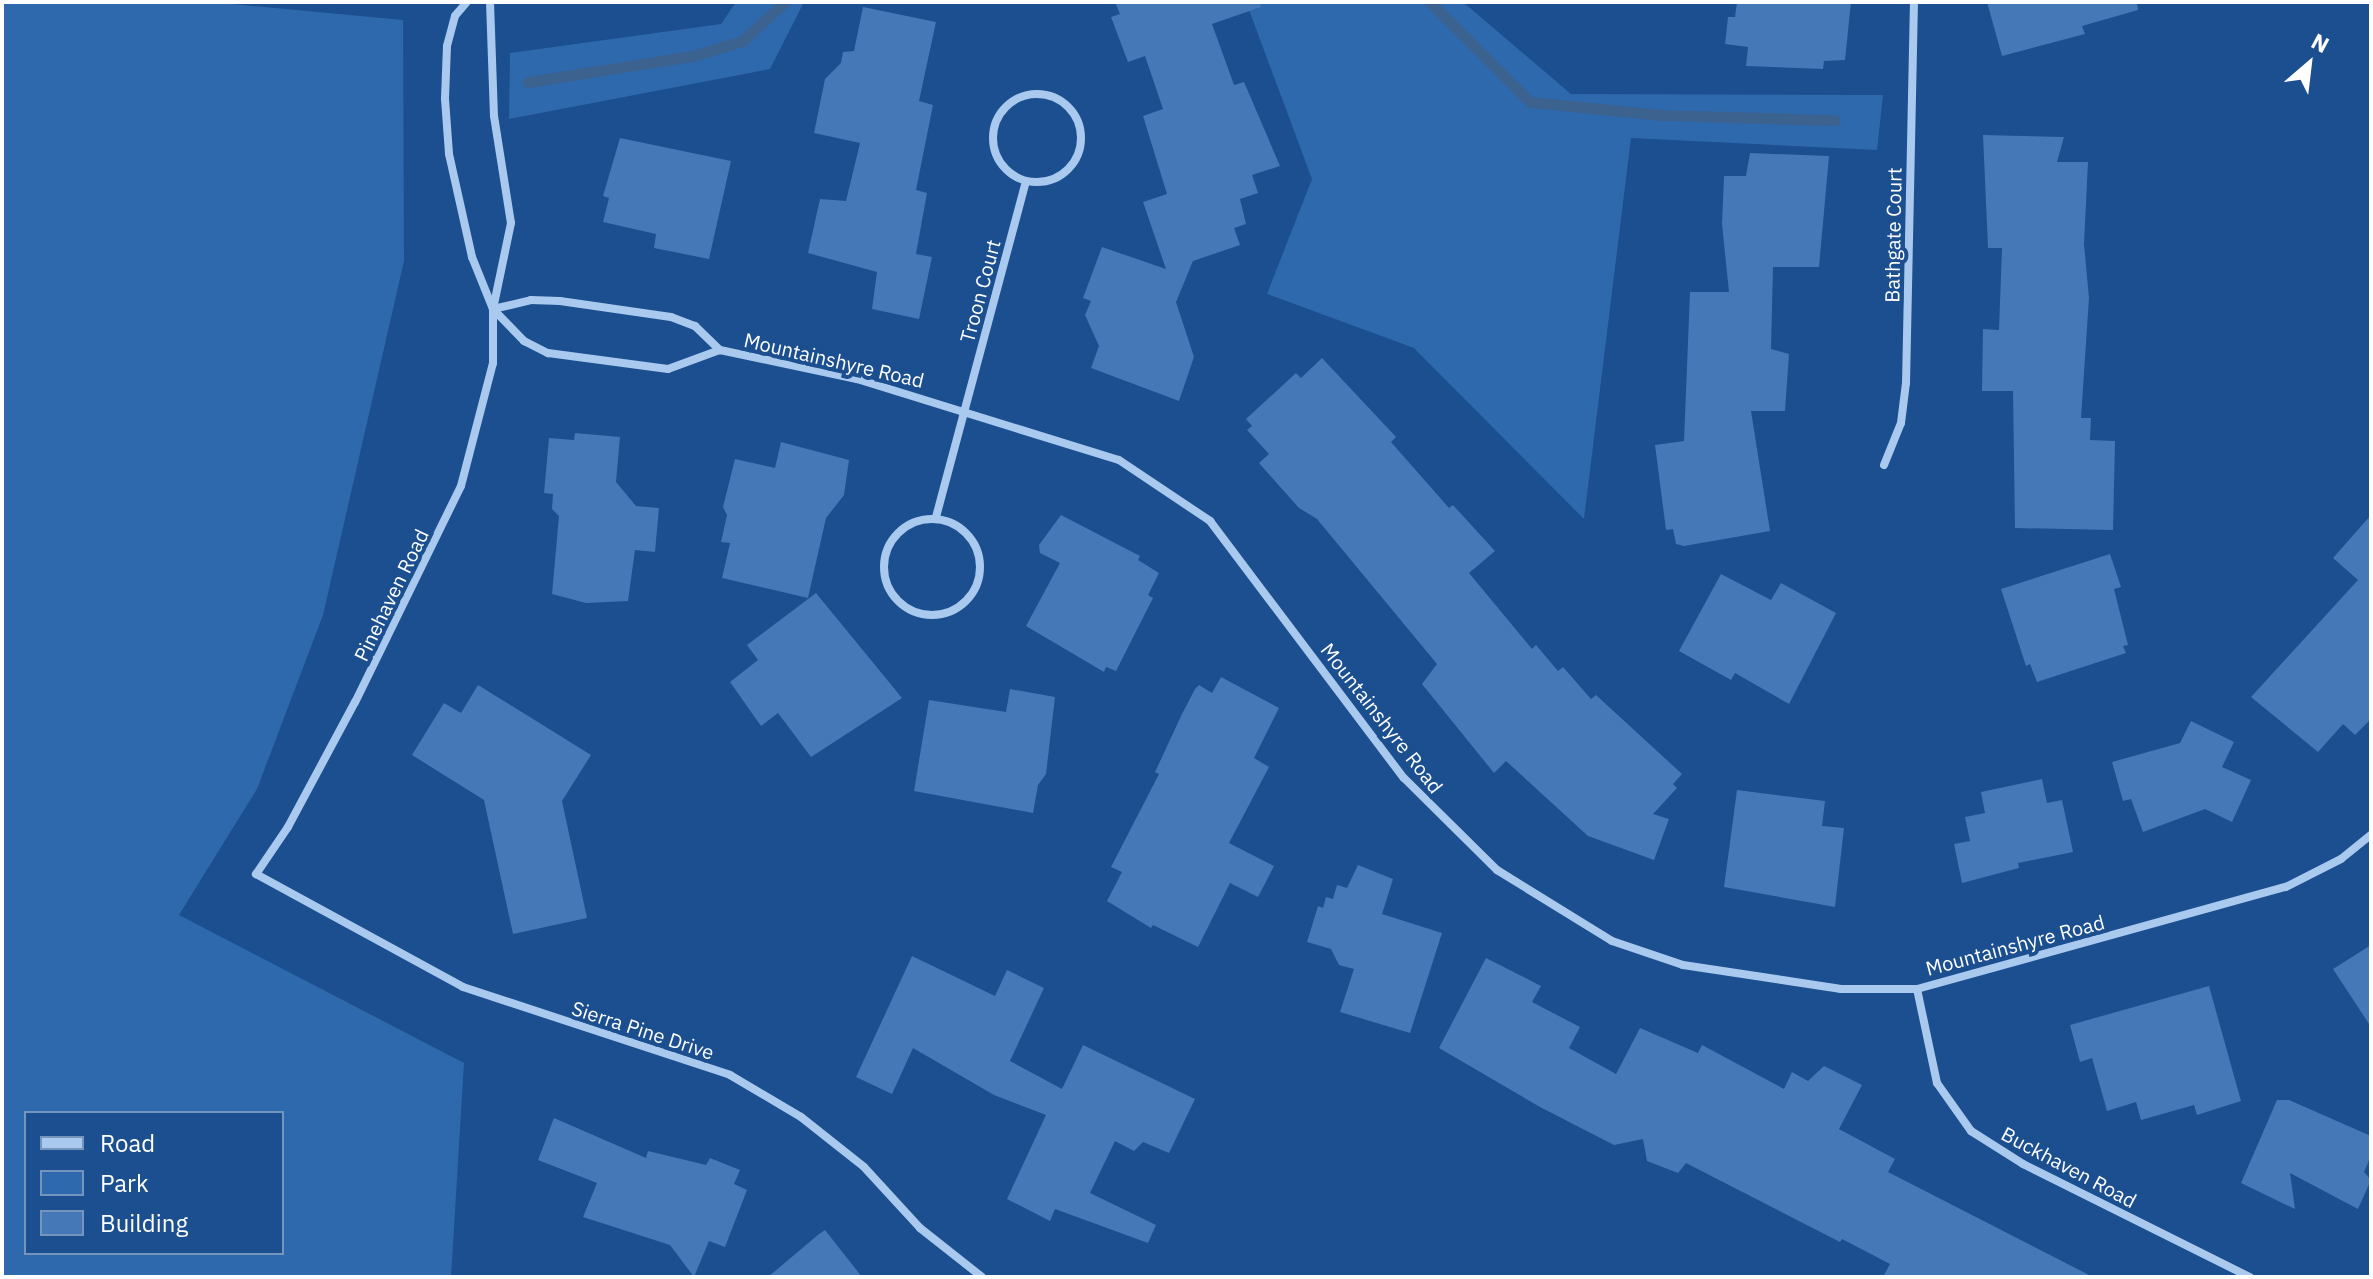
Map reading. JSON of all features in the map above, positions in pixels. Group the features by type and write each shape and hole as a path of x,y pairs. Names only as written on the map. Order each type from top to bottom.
{"street":[{"name":"Pinehaven Road","path":"467,2 455,16 447,46 449,154 472,257 493,309"},
{"name":"Pinehaven Road","path":"256,874 288,827 349,715 461,486 493,363 493,309 511,223 494,116 490,2"},
{"name":"Bathgate Court","path":"1884,465 1901,423 1906,383 1914,2"},
{"path":"1052,96 1073,112 1081,148 1068,171 1055,180 1026,182 998,160 994,124 1019,97 1052,96"},
{"name":"Troon Court","path":"936,517 1026,182"},
{"name":"Mountainshyre Road","path":"493,309 531,300 560,301 671,317 695,326 720,350"},
{"name":"Mountainshyre Road","path":"493,309 524,341 548,353 668,369 720,350 798,364 964,409 1119,460 1210,521 1404,778 1497,870 1559,912 1612,941 1683,965 1841,989 1917,989 2286,887 2341,859 2371,835"},
{"path":"936,517 971,538 980,575 960,607 944,614 920,614 899,603 884,567 891,543 901,530 936,517"},
{"name":"Sierra Pine Drive","path":"256,874 463,987 730,1075 801,1117 864,1167 920,1228 982,1277"},
{"name":"Buckhaven Road","path":"1917,989 1937,1083 1971,1131 2023,1164 2250,1277"}],"green space":[{"path":"2,2 212,2 403,20 404,261 323,615 257,789 179,915 464,1063 451,1277 2,1277"},
{"path":"736,2 804,2 770,69 509,119 510,53 721,24"},
{"path":"1246,2 1463,2 1571,94 1883,95 1877,150 1631,138 1584,519 1414,348 1267,294 1312,179"}],"building":[{"path":"1115,2 1260,2 1261,7 1212,24 1234,85 1244,82 1280,166 1252,175 1258,193 1240,199 1246,224 1234,228 1240,245 1193,261 1176,302 1194,357 1179,401 1091,368 1099,346 1085,315 1091,301 1083,298 1102,247 1166,269 1143,202 1167,194 1143,116 1163,109 1145,56 1128,62 1111,17 1120,14"},
{"path":"1737,2 1851,2 1845,60 1824,61 1823,69 1746,66 1748,47 1725,44 1728,17 1735,17"},
{"path":"1987,2 2137,2 2138,10 2082,26 2085,34 2002,56"},
{"path":"863,7 936,22 919,101 933,105 916,190 927,193 916,254 932,257 919,319 872,309 877,272 808,253 820,199 846,201 860,143 814,133 825,79 841,63 843,52 854,51"},
{"path":"1983,135 2064,137 2057,162 2088,162 2084,244 2089,298 2081,418 2091,418 2090,440 2115,441 2113,530 2015,528 2013,391 1982,391 1983,329 1999,330 2002,248 1988,248"},
{"path":"620,138 731,161 709,259 654,248 656,234 603,222 609,198 603,196"},
{"path":"1750,153 1829,156 1819,267 1773,267 1771,349 1789,354 1785,411 1751,411 1770,531 1684,546 1676,544 1673,529 1666,530 1655,445 1684,441 1690,292 1729,292 1722,224 1724,176 1746,176"},
{"path":"1322,358 1396,437 1391,442 1449,508 1453,505 1495,551 1469,573 1532,649 1536,645 1558,671 1563,667 1591,699 1596,695 1682,774 1673,784 1677,788 1653,814 1669,819 1654,860 1588,836 1506,761 1494,773 1422,684 1437,664 1317,519 1299,508 1259,463 1269,454 1247,430 1252,426 1246,419 1296,373 1301,378"},
{"path":"575,433 620,437 616,482 636,506 659,508 655,552 635,550 628,601 586,603 552,594 559,516 552,509 553,494 544,493 549,438 574,440"},
{"path":"781,442 849,460 844,495 826,518 808,598 722,578 730,543 721,542 727,515 723,507 735,459 775,468"},
{"path":"1061,515 1140,556 1138,560 1159,573 1148,595 1153,598 1116,671 1106,667 1104,672 1026,626 1060,563 1040,553 1039,545"},
{"path":"2371,515 2371,719 2355,735 2343,724 2318,752 2251,697 2358,580 2333,558"},
{"path":"2110,554 2121,587 2114,589 2128,645 2123,646 2126,653 2037,682 2030,664 2026,666 2001,589"},
{"path":"1721,574 1771,600 1781,583 1836,613 1789,704 1735,673 1731,680 1679,651"},
{"path":"816,593 902,698 811,757 778,713 761,726 730,682 758,660 747,645"},
{"path":"1221,677 1279,708 1254,758 1269,767 1229,843 1274,866 1258,897 1230,883 1198,947 1153,925 1151,928 1107,901 1122,872 1111,867 1159,774 1155,772 1182,714 1199,685 1212,693"},
{"path":"478,685 591,755 562,801 587,918 513,934 484,800 412,755 444,703 461,713"},
{"path":"1010,689 1055,697 1046,774 1038,785 1033,813 914,791 929,700 1006,712"},
{"path":"2191,721 2234,742 2222,767 2251,780 2232,822 2205,809 2143,832 2131,799 2123,801 2112,762 2180,743"},
{"path":"2042,779 2047,803 2062,800 2073,852 2018,863 2019,868 1962,883 1954,844 1970,841 1965,817 1985,813 1981,792"},
{"path":"1737,790 1825,801 1822,826 1844,828 1835,907 1724,887"},
{"path":"1358,865 1393,879 1382,914 1442,933 1410,1033 1340,1012 1354,969 1339,965 1331,949 1307,942 1318,906 1323,908 1326,897 1333,899 1337,885 1347,888"},
{"path":"2371,945 2371,1027 2333,969"},
{"path":"912,956 995,996 1007,970 1044,988 1010,1061 1062,1089 1083,1045 1195,1099 1169,1153 1143,1142 1134,1151 1115,1141 1090,1193 1156,1225 1148,1243 1055,1209 1050,1221 1007,1199 1046,1115 994,1095 913,1048 892,1094 856,1077"},
{"path":"1486,958 1541,986 1532,1002 1580,1027 1569,1048 1616,1074 1640,1028 1698,1053 1702,1045 1784,1089 1792,1072 1808,1081 1824,1066 1862,1085 1839,1129 1895,1159 1888,1172 2093,1277 1883,1277 1890,1264 1842,1239 1840,1242 1686,1163 1678,1173 1647,1161 1643,1139 1614,1145 1540,1107 1439,1048"},
{"path":"2209,986 2241,1101 2197,1115 2194,1105 2141,1120 2136,1102 2107,1111 2092,1058 2080,1062 2070,1025"},
{"path":"2277,1100 2289,1100 2371,1136 2371,1156 2364,1172 2371,1180 2358,1209 2290,1173 2295,1209 2241,1183"},
{"path":"554,1118 646,1158 648,1151 706,1165 710,1158 740,1170 734,1184 747,1190 725,1247 709,1241 694,1277 670,1245 583,1217 597,1183 538,1160"},
{"path":"825,1230 862,1277 768,1277 819,1234"}],"waterway":[{"path":"528,82 693,56 742,41 785,2"},
{"path":"1430,2 1530,102 1662,115 1835,120"}]}
